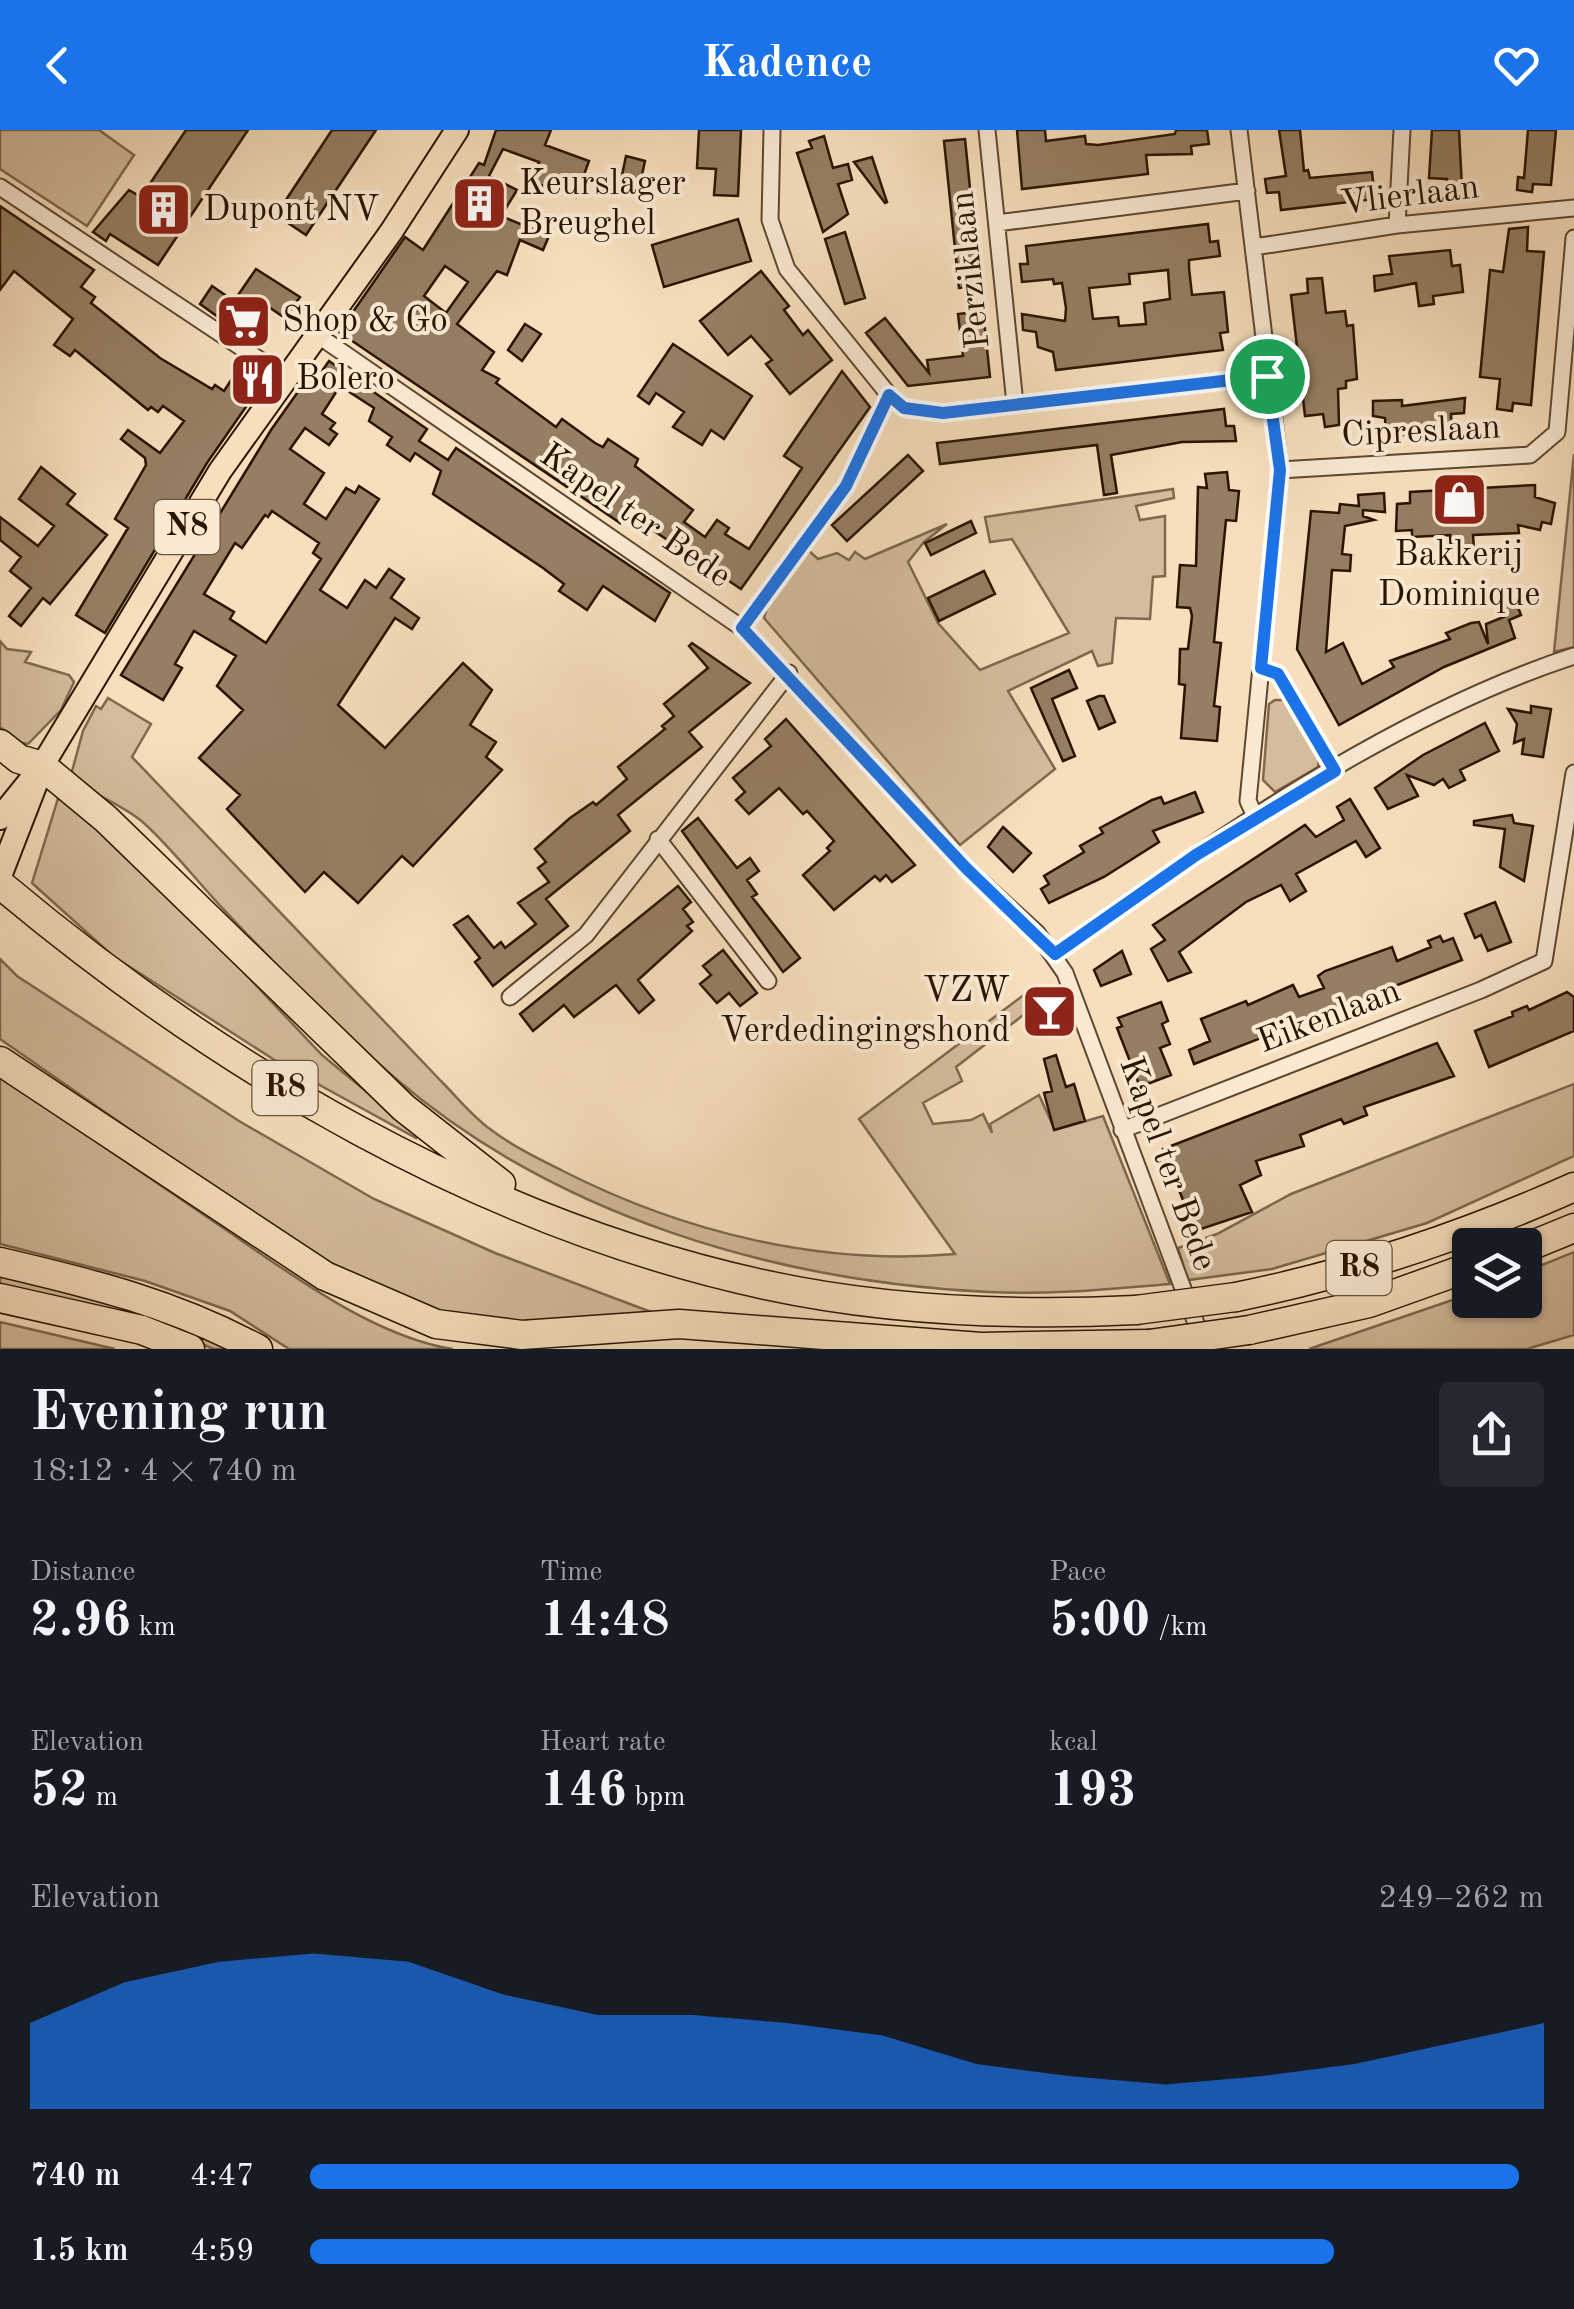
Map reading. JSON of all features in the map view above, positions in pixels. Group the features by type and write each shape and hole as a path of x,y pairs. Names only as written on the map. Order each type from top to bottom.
{"highway":[{"path":"0,744 20,759 42,766"},
{"name":"R8","path":"42,766 138,847 404,1108 542,1215"},
{"name":"R8","path":"0,880 50,925 258,1072 377,1140 542,1215 766,1285 962,1310 1136,1310 1236,1297 1328,1278 1478,1230 1574,1188"},
{"path":"0,1050 126,1143"},
{"path":"0,1062 324,1276 436,1324 522,1335 679,1324 811,1333"},
{"path":"1542,1241 1574,1228"},
{"path":"0,1262 105,1286 195,1316 258,1349"},
{"name":"R8","path":"811,1333 981,1348 1150,1344 1249,1330 1369,1302 1452,1273"},
{"path":"0,1298 142,1330 190,1349"},
{"path":"618,1349 705,1336 789,1338 811,1333"}],"main road":[{"name":"N8","path":"0,818 42,766 220,471 391,232 456,130"},
{"name":"N8","path":"0,880 42,766"}],"street":[{"path":"772,130 770,220 787,270 889,395 904,408 926,414 1267,376"},
{"name":"Perziklaan","path":"988,130 1015,404"},
{"path":"1240,130 1280,470 1248,800 1256,818"},
{"path":"1397,225 1402,130"},
{"path":"0,188 287,378"},
{"path":"997,223 1247,191"},
{"name":"Vlierlaan","path":"1254,247 1397,225 1574,208"},
{"name":"Cipreslaan","path":"1280,470 1530,455 1557,432 1574,238"},
{"name":"Kapel ter Bede","path":"316,334 742,628 789,673 966,868 1055,954 1206,1349"},
{"path":"742,628 846,486 889,395"},
{"path":"1055,954 1256,818 1445,706 1574,656"},
{"path":"1261,668 1278,674 1335,771"},
{"path":"510,997 586,935 789,673"},
{"name":"Eikenlaan","path":"1122,1130 1481,990 1544,961 1574,773"},
{"path":"658,839 768,981"}],"shaded area":[{"path":"0,130 99,130 134,155 87,226 0,169"},
{"path":"1574,454 1574,647 1554,652"},
{"path":"1173,489 1174,498 1136,506 1140,520 1165,516 1165,576 1153,577 1150,619 1116,618 1112,663 1098,666 1092,651 1008,691 1055,769 960,845 764,618 768,604 808,550 818,559 837,553 849,560 855,552 865,559 947,524 924,542 908,562 938,623 980,670 1069,633 1012,539 990,542 985,517"},
{"path":"0,641 7,649 31,652 25,662 69,675 74,682 61,710 28,744 18,742 0,727"},
{"path":"108,698 151,724 132,757 471,1112 526,1152 609,1193 753,1240 854,1255 955,1254 859,1119 1025,994 1031,1009 956,1067 962,1081 923,1103 933,1124 971,1120 983,1114 992,1133 990,1124 1039,1095 1055,1130 1103,1116 1170,1284 1012,1293 910,1286 830,1274 751,1257 674,1233 599,1204 526,1169 458,1127 395,1078 289,977 146,825 71,775 83,731 96,706 101,709"},
{"path":"1287,700 1319,759 1318,767 1275,792 1263,780 1269,704"},
{"path":"60,792 165,889 322,1055 418,1134 416,1138 276,1061 113,956 32,883"},
{"path":"0,959 17,976 239,1121 374,1199 495,1253 659,1315 491,1328 362,1285 283,1236 0,1039"},
{"path":"0,1076 326,1297 389,1330 453,1349 289,1349 230,1311 145,1281 0,1244"},
{"path":"1574,1084 1574,1156 1427,1223 1272,1269 1188,1280 1178,1248 1217,1234 1291,1194"},
{"path":"1574,1252 1574,1335 1527,1349 1309,1349 1452,1300 1452,1318 1542,1318 1542,1265"},
{"path":"0,1275 109,1299 243,1349 213,1349 179,1333 0,1287"},
{"path":"0,1322 115,1349 0,1349"}],"building":[{"name":"Dupont NV","path":"186,130 248,130 158,265 110,234 106,241 93,232 129,190 141,197"},
{"name":"Dupont NV","path":"332,130 376,130 306,235 276,215"},
{"path":"496,130 551,130 545,145 589,161 576,197 532,182 539,162 503,149 489,176 517,190 501,216 549,236 543,250 520,240 507,275 497,271 457,324 494,352 482,370 499,379 496,383 556,427 562,419 595,443 603,447 608,439 638,459 635,466 693,510 684,522 705,537 717,520 729,528 725,534 749,549 802,468 784,456 842,371 870,407 741,589 624,511 620,523 339,332 405,237 423,250 479,163 484,165","holes":["445,266 468,282 446,313 424,296"]},
{"path":"699,130 741,130 738,196 714,195 716,169 697,168"},
{"path":"1017,130 1045,130 1046,141 1085,136 1086,144 1098,145 1175,134 1176,130 1207,130 1209,144 1191,146 1192,154 1146,155 1148,174 1022,189"},
{"path":"1279,130 1300,130 1304,171 1308,170 1310,178 1372,172 1375,199 1281,210 1279,192 1267,193 1265,179 1286,176"},
{"path":"1432,130 1459,130 1462,188 1447,187 1447,179 1429,178"},
{"path":"1528,130 1556,130 1551,185 1533,184 1532,192 1517,190 1518,177 1524,178"},
{"path":"824,136 833,168 848,164 852,180 838,184 848,214 823,232 797,153 812,148 809,141"},
{"path":"965,139 980,286 959,288 944,141"},
{"path":"626,156 645,161 639,189 620,185"},
{"path":"872,157 887,202 885,203 854,162"},
{"path":"0,206 94,270 81,287 95,297 91,303 160,358 212,389 215,385 224,391 243,362 266,378 207,463 105,633 76,615 128,528 115,519 146,465 145,458 121,439 128,430 160,453 184,421 163,406 158,412 151,407 148,410 75,350 70,356 54,345 73,319 14,271 0,290"},
{"path":"738,219 751,261 664,287 652,245"},
{"path":"1208,224 1210,242 1218,241 1220,256 1189,260 1192,295 1224,292 1228,332 1220,333 1223,350 1056,370 1053,352 1038,347 1036,332 1023,330 1022,314 1065,321 1062,283 1054,284 1053,279 1022,282 1020,264 1028,264 1026,246","holes":["1168,270 1170,299 1144,303 1146,324 1119,326 1118,317 1093,319 1089,288 1130,284 1129,274"]},
{"path":"1528,227 1527,251 1544,252 1531,405 1513,403 1512,411 1497,409 1500,379 1480,377 1490,270 1503,272 1509,229"},
{"path":"845,232 865,298 845,304 825,239"},
{"path":"1450,250 1452,266 1460,265 1463,292 1433,296 1434,304 1419,306 1416,283 1375,291 1374,276 1392,274 1389,256"},
{"path":"256,269 300,297 285,318 254,297 260,326 250,340 200,304 212,286 234,301"},
{"path":"761,271 789,306 784,310 803,335 808,330 832,360 790,394 766,364 772,360 751,336 728,355 700,321"},
{"path":"1322,278 1326,313 1345,311 1347,326 1353,325 1357,379 1346,381 1346,388 1338,389 1339,425 1325,427 1323,414 1305,416 1291,295 1308,293 1307,279"},
{"path":"983,311 990,377 908,386 866,333 885,318 929,373 927,360 963,356 958,314"},
{"path":"525,324 541,334 522,361 508,350"},
{"path":"673,344 752,396 724,439 711,430 702,445 673,427 684,412 656,393 649,404 638,396"},
{"path":"329,361 427,429 419,441 448,460 456,448 670,593 655,621 603,586 587,610 559,591 564,584 543,568 433,494 441,471 415,453 410,461 387,445 392,437 369,421 374,408 340,386 322,414 335,423 330,429 337,434 329,445 305,428 290,449 324,473 304,504 326,519 346,488 355,493 359,486 379,499 320,590 347,608 365,580 376,588 389,569 404,579 391,598 419,618 412,629 395,618 338,705 385,748 463,663 492,690 470,725 496,742 486,757 502,770 413,866 402,856 358,903 324,872 305,892 227,809 240,795 199,758 243,710 217,686 236,656 194,631 175,664 182,668 163,700 121,675 271,430 302,386 308,391","holes":["272,511 319,543 313,553 321,559 266,643 230,619 234,612 204,594 235,543 242,548"]},
{"path":"1465,398 1464,413 1451,414 1452,432 1386,436 1385,418 1373,416 1373,401 1402,400 1402,406"},
{"path":"1224,409 1226,426 1234,426 1236,441 1182,442 1111,455 1117,493 1104,495 1097,445 940,464 937,443"},
{"path":"908,455 923,471 847,541 832,525"},
{"path":"41,467 75,494 67,504 107,535 50,604 43,598 21,626 9,616 31,588 10,571 21,557 0,540 0,517 38,546 54,526 19,499"},
{"path":"1227,472 1229,490 1239,491 1236,521 1226,520 1214,642 1221,643 1214,706 1220,707 1217,741 1181,738 1185,685 1179,684 1180,649 1188,649 1192,616 1190,608 1177,607 1180,565 1196,566 1198,487 1207,488 1205,474"},
{"path":"1535,485 1535,497 1555,503 1551,524 1542,522 1540,530 1518,525 1519,533 1473,535 1474,549 1451,550 1450,535 1412,537 1412,530 1396,531 1397,504 1410,503 1410,492"},
{"path":"1384,493 1385,512 1363,510 1363,516 1374,520 1345,526 1342,554 1351,555 1350,571 1332,570 1326,652 1343,643 1362,684 1394,667 1390,661 1450,639 1446,633 1471,623 1479,622 1488,644 1486,624 1506,616 1500,603 1514,597 1521,615 1509,620 1515,638 1444,667 1339,725 1297,649 1311,511 1339,513 1340,504 1359,506 1358,495"},
{"path":"971,521 976,533 931,555 925,543"},
{"path":"984,571 995,594 939,621 928,598"},
{"path":"692,643 750,683 689,732 702,747 618,815 630,831 546,899 568,926 493,986 475,962 480,958 454,925 468,916 494,948 501,942 505,948 536,924 518,903 549,882 538,868 546,862 535,849 570,818 593,802 596,805 627,779 618,767 665,729 662,726 674,716 664,704 708,668 689,646"},
{"path":"1069,670 1077,688 1052,699 1075,756 1063,761 1031,688"},
{"path":"1104,696 1115,722 1099,729 1087,701"},
{"path":"1531,706 1551,709 1543,757 1522,754 1524,739 1514,743 1517,724 1508,709 1531,713"},
{"path":"786,719 915,865 892,882 886,875 880,881 875,876 834,910 803,875 830,851 827,848 834,841 779,788 749,814 736,800 745,792 733,778 771,746 765,739"},
{"path":"1485,723 1499,751 1460,770 1465,780 1449,788 1443,779 1434,785 1407,775 1418,796 1388,809 1375,788 1423,755"},
{"path":"1195,792 1203,812 1153,831 1159,842 1104,877 1049,903 1041,889 1049,884 1044,876 1084,852 1080,846 1103,833 1100,828 1152,800 1161,797 1164,804"},
{"path":"1350,799 1380,848 1366,857 1356,841 1296,874 1306,891 1290,901 1281,885 1246,902 1179,952 1191,972 1168,981 1151,949 1165,940 1153,925 1305,825 1316,837 1344,820 1337,807"},
{"path":"1512,815 1514,823 1533,826 1524,881 1500,867 1505,829 1474,825 1474,821"},
{"path":"698,818 737,868 750,858 759,871 747,880 757,894 752,897 800,958 783,972 682,831"},
{"path":"1003,827 1031,853 1013,872 988,847"},
{"path":"678,886 691,902 683,909 693,922 687,926 692,931 638,980 654,1000 639,1013 616,985 574,1017 564,1005 533,1031 520,1014"},
{"path":"1495,902 1511,942 1488,951 1481,935 1475,938 1465,914"},
{"path":"1440,936 1443,942 1453,938 1462,960 1194,1064 1189,1050 1210,1041 1201,1019 1246,1001 1248,1005 1293,985 1299,997 1324,988 1318,976 1325,971 1392,947 1397,961 1431,947 1428,941"},
{"path":"723,950 757,993 740,1006 729,993 717,1003 700,984 711,975 703,966"},
{"path":"1122,951 1131,974 1101,986 1094,970"},
{"name":"VZW Verdedingingshond","path":"1057,987 1068,1028 1042,1035 1030,994"},
{"path":"1567,992 1574,997 1574,1031 1489,1067 1475,1031 1513,1016 1512,1012 1527,1006 1529,1010"},
{"path":"1161,1002 1168,1021 1162,1024 1170,1044 1160,1048 1171,1075 1140,1087 1117,1028 1122,1026 1118,1018"},
{"path":"1437,1043 1454,1076 1364,1107 1367,1115 1344,1124 1341,1119 1300,1135 1304,1146 1256,1161 1261,1175 1240,1185 1252,1212 1195,1231 1163,1149"},
{"path":"1056,1055 1066,1087 1074,1084 1085,1121 1054,1130 1044,1093 1052,1091 1044,1059"}],"place":[{"name":"Keurslager Breughel","path":"480,204"},
{"name":"Dupont NV","path":"164,210"},
{"name":"Shop & Go","path":"243,321"},
{"name":"Bolero","path":"257,379"},
{"name":"Bakkerij Dominique","path":"1459,499"},
{"name":"VZW Verdedingingshond","path":"1049,1011"}],"route":[{"path":"1267,376 1280,470 1261,668 1278,674 1335,771 1196,855 1055,954 966,868 789,673 742,628 846,486 889,395 904,408 926,414 1267,376"}]}
